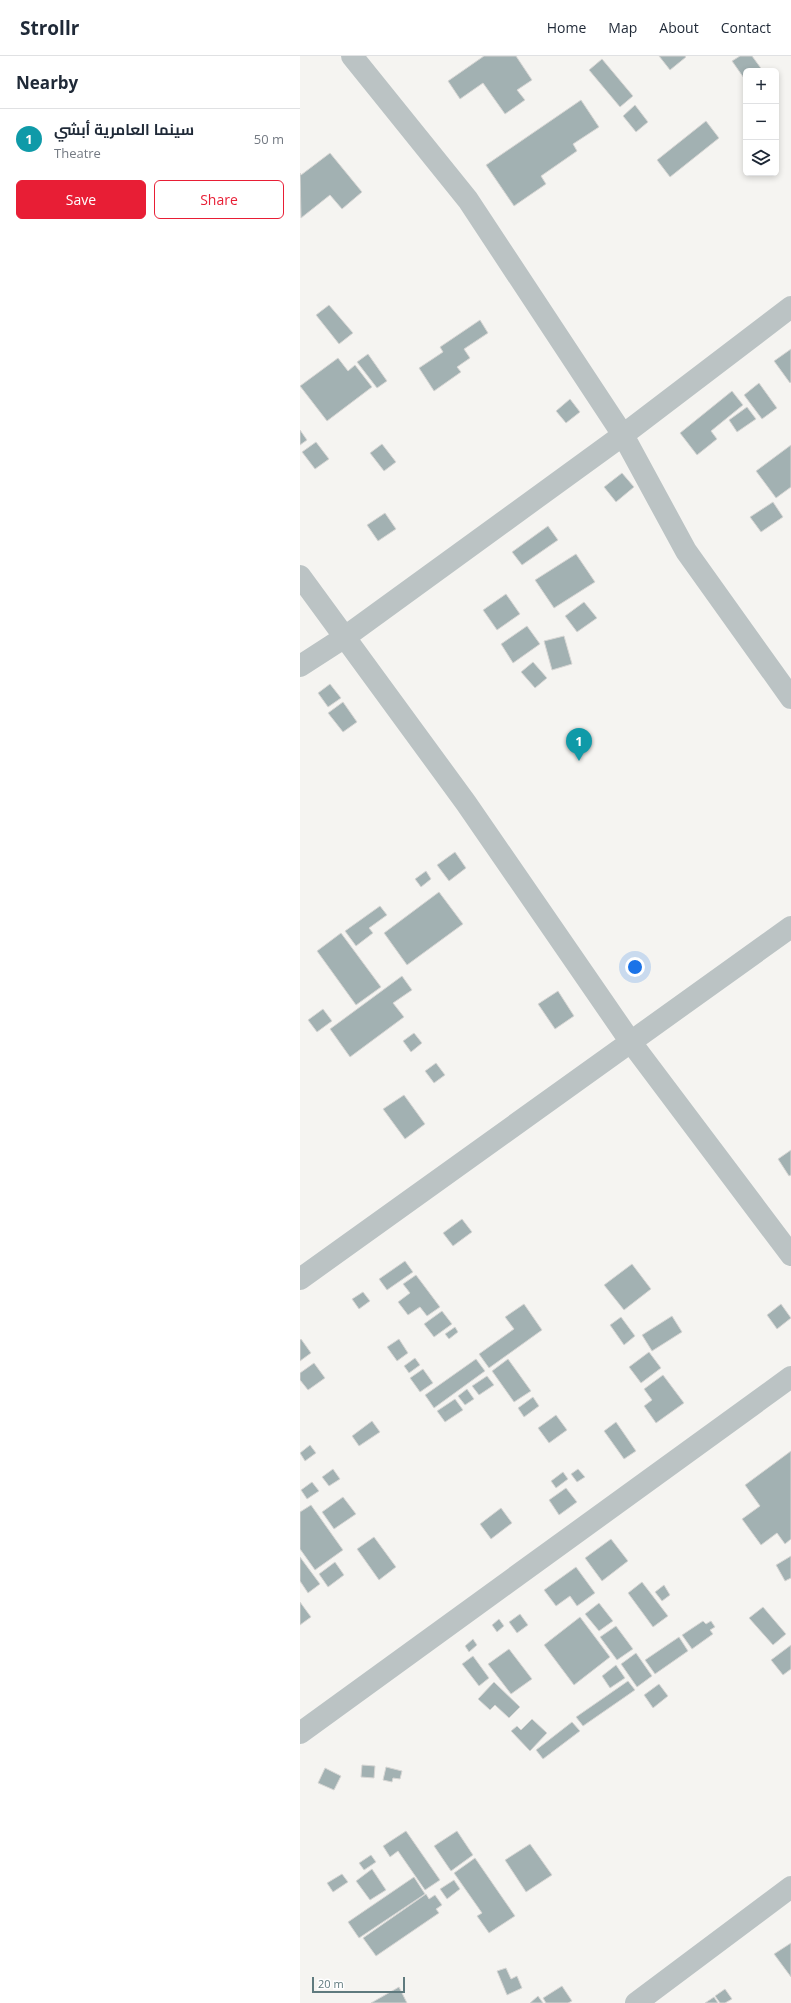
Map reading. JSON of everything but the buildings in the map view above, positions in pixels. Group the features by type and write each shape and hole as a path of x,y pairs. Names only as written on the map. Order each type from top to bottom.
{"street":[{"path":"352,56 468,200 623,435 686,551 791,698"},
{"path":"300,666 345,637 623,435 791,307"},
{"path":"300,576 466,802 630,1041 791,1255"},
{"path":"300,1279 791,927"},
{"path":"300,1733 791,1377"},
{"path":"636,2003 791,1887"}],"place":[{"name":"سينما العامرية أبشي","path":"579,761"}]}
